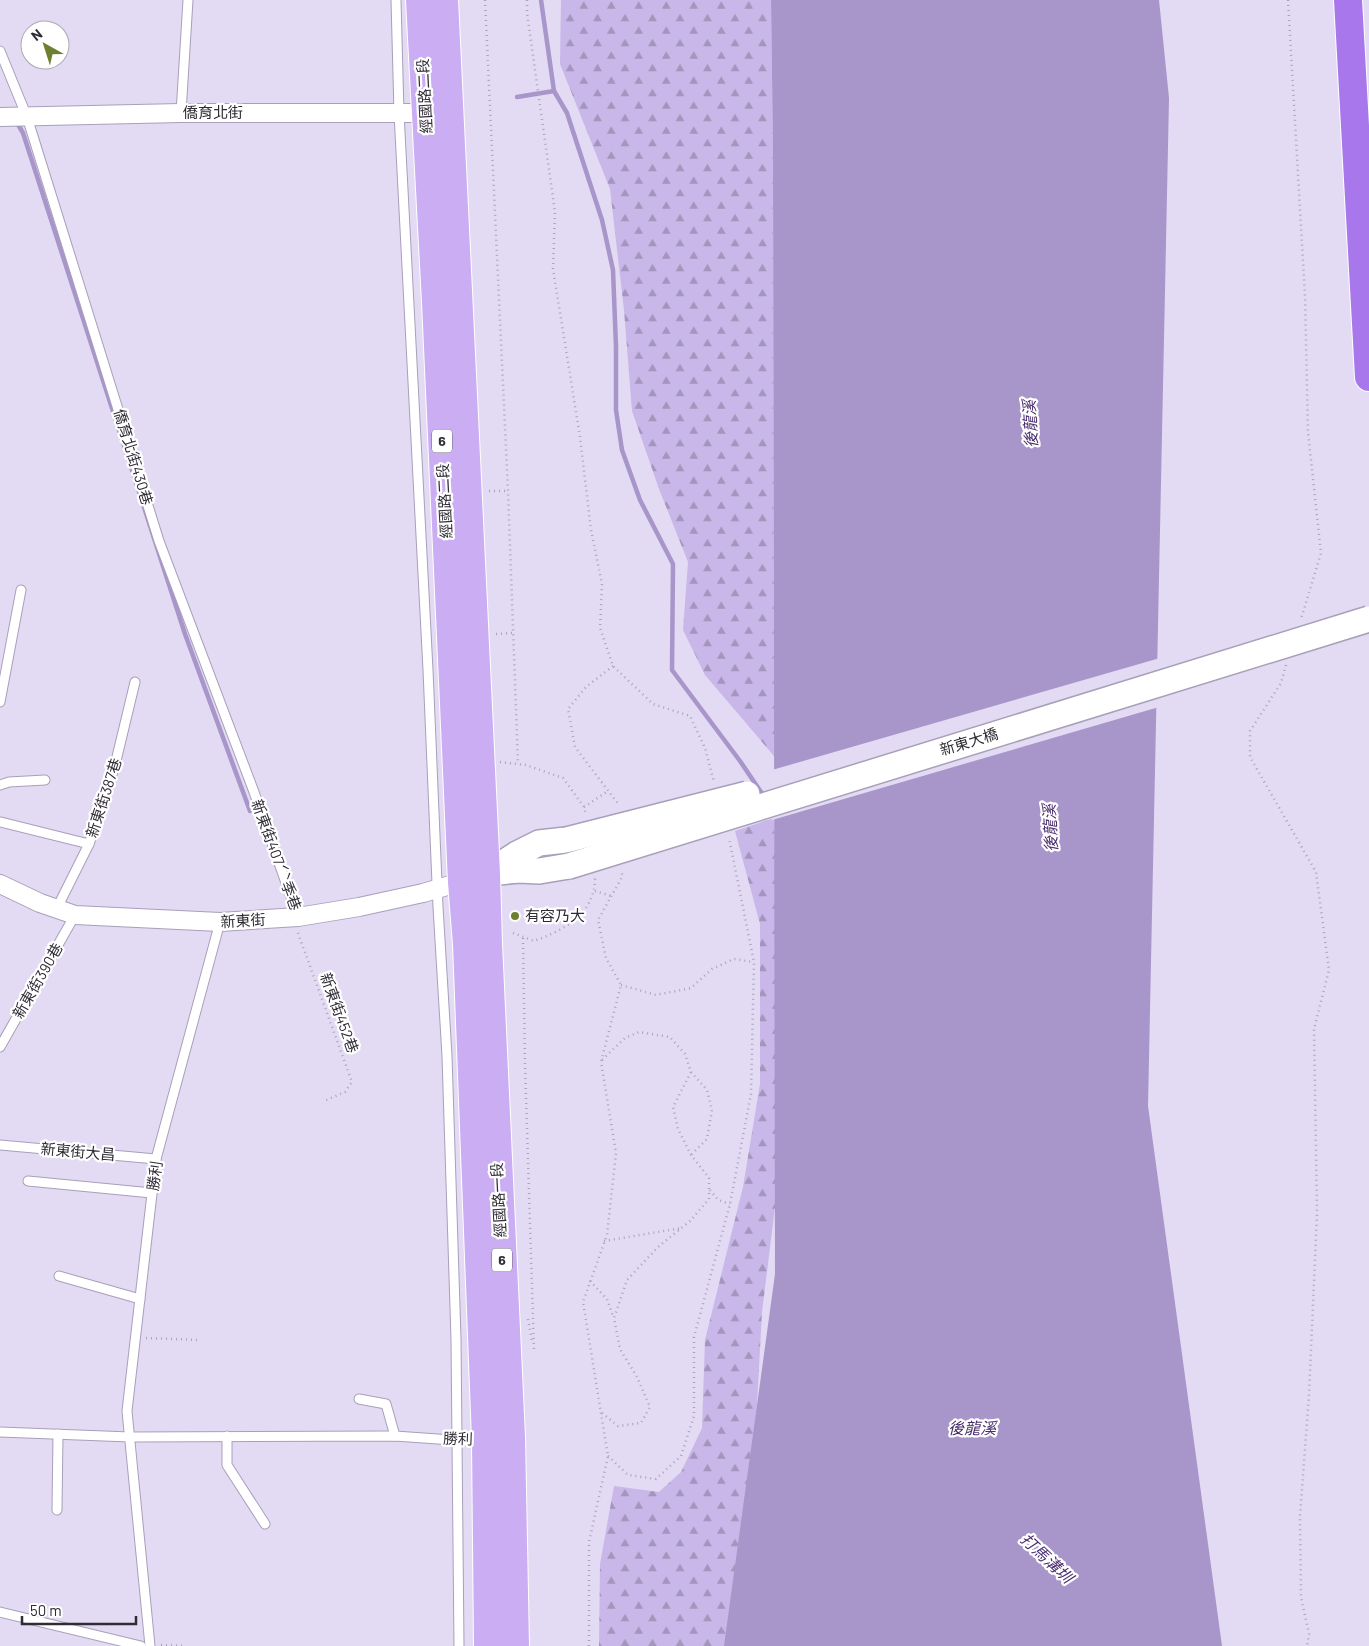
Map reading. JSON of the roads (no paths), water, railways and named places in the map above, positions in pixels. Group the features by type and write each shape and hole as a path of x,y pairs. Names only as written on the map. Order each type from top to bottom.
{"highway":[{"path":"1348,0 1369,377"}],"main road":[{"name":"經國路二段","path":"420,0 412,113 436,302 462,881"},
{"name":"經國路二段","path":"444,0 462,881"},
{"name":"經國路一段","path":"462,881 468,963 486,1440 488,1646"},
{"name":"經國路一段","path":"462,881 488,944 511,1437 515,1646"}],"street":[{"name":"僑育北街","path":"0,117 181,113 412,113"},
{"name":"新東大橋","path":"462,881 540,843 566,840 754,792 1369,606"},
{"name":"新東大橋","path":"462,881 519,870 539,871 569,866 1369,619"},
{"name":"新東街","path":"0,884 75,915 220,922 295,918 360,907 462,881"}],"lane":[{"path":"181,113 188,0"},
{"path":"396,0 412,113"},
{"name":"僑育北街430巷","path":"0,51 27,117 159,541 254,792"},
{"path":"0,702 21,590"},
{"name":"新東街387巷","path":"57,908 89,844 115,765 135,682"},
{"path":"0,785 9,782 45,780"},
{"name":"新東街407ˊˋ季巷","path":"254,792 295,918"},
{"path":"1,822 89,844"},
{"path":"458,1646 458,1440 447,1076 462,881"},
{"name":"新東街390巷","path":"0,1047 75,915"},
{"name":"勝利","path":"150,1646 127,1411 156,1159 220,922"},
{"name":"新東街大昌","path":"0,1145 156,1159"},
{"path":"28,1181 152,1193"},
{"path":"59,1276 140,1299"},
{"path":"359,1400 386,1404 396,1436"},
{"path":"0,1432 130,1436"},
{"path":"57,1510 58,1434"},
{"name":"勝利","path":"130,1436 396,1436 486,1440"},
{"path":"227,1436 227,1465 265,1524"},
{"path":"0,1612 141,1646"}],"water":[{"name":"後龍溪","path":"771,0 1159,0 1169,98 1148,1106 1222,1646 724,1646 775,1274 773,150"}],"waterway":[{"path":"541,0 554,91 567,113 602,220 613,270 616,410 622,450 640,500 673,564 672,670 740,761 765,798"},
{"path":"517,97 554,91"},
{"path":"16,121 23,133 185,634 250,811"}],"place":[{"name":"有容乃大","path":"515,916"}],"water label":[{"name":"打馬溝圳","path":"1047,1558"}]}
